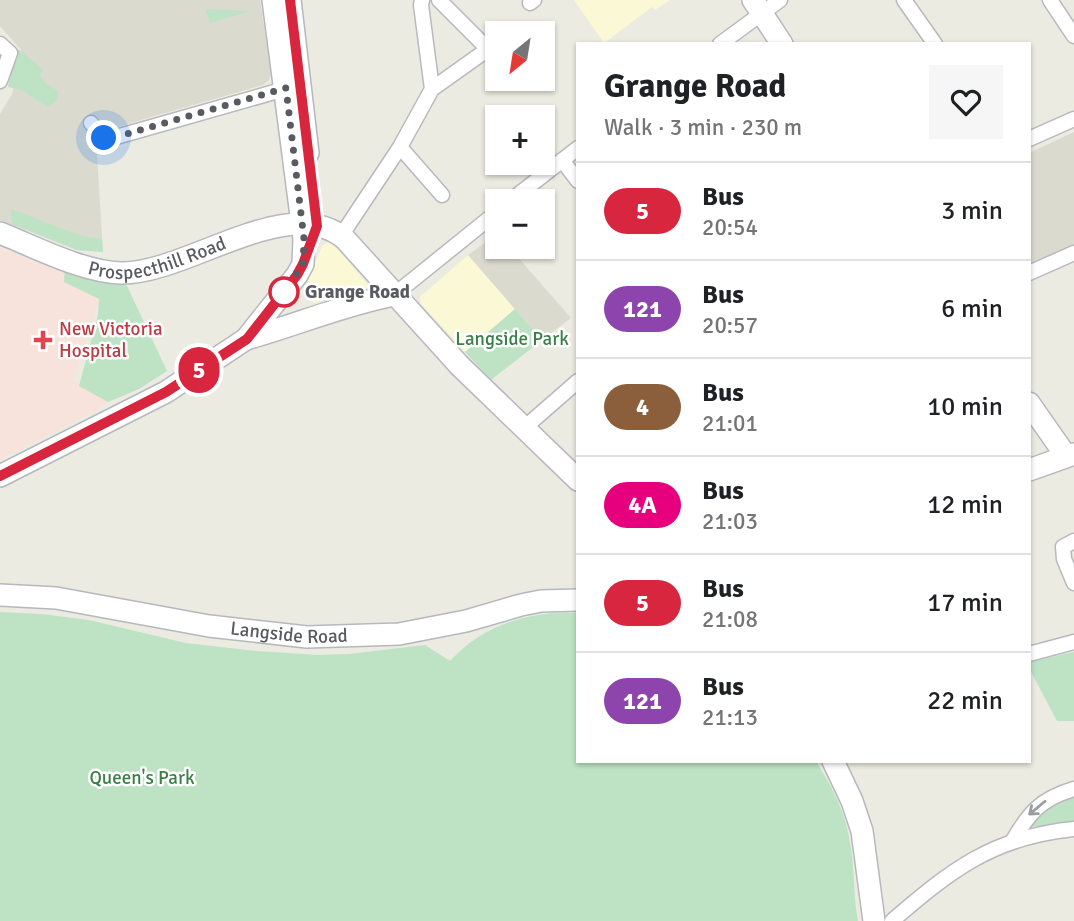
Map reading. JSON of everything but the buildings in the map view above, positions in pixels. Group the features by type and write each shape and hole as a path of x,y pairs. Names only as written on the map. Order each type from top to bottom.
{"street":[{"path":"274,0 293,87"},
{"path":"247,339 303,264 310,225 293,87 290,0"},
{"path":"422,0 432,89"},
{"path":"341,236 400,147 432,89 484,52 486,47 439,0"},
{"path":"722,42 757,7 780,0"},
{"path":"904,0 934,42"},
{"path":"1050,0 1074,36"},
{"path":"757,7 781,42"},
{"path":"0,44 9,53 0,81"},
{"path":"90,123 104,138 109,139 293,87"},
{"path":"1031,138 1074,119"},
{"path":"400,147 442,195"},
{"path":"525,189 576,150"},
{"path":"562,160 576,178"},
{"path":"0,477 166,392 247,339 363,301 394,295 485,222"},
{"path":"310,225 341,236 459,365 576,479"},
{"name":"Prospecthill Road","path":"0,233 90,267 121,273 163,267 259,230 310,225"},
{"path":"1031,273 1074,253"},
{"path":"523,429 576,383"},
{"path":"1031,406 1070,455 1031,469"},
{"path":"1074,541 1063,547 1064,559 1074,583"},
{"name":"Langside Road","path":"0,595 67,600 209,626 307,637 399,634 466,621 531,603 576,600"},
{"path":"1031,653 1074,642"},
{"path":"834,763 852,801 862,831 874,921"},
{"path":"1012,842 1036,807 1049,798 1074,789"},
{"path":"892,921 956,869 1012,842 1074,829"}],"shaded area":[{"path":"0,0 260,0 271,73 269,80 263,85 113,128 96,139 103,252 77,250 0,220 0,114 12,94 22,51 0,26"},
{"path":"574,0 670,0 655,10 652,7 603,42"},
{"path":"1074,132 1074,247 1031,265 1031,152"},
{"path":"328,242 334,245 370,287 369,291 353,290 314,303 304,291 322,246"},
{"path":"485,243 485,259 519,259 571,318 542,340 468,255"},
{"name":"New Victoria Hospital","path":"0,248 23,257 65,265 64,282 99,299 73,381 108,402 0,460"},
{"path":"468,255 515,309 465,352 421,304 420,297"}],"green space":[{"path":"205,9 251,11 210,23"},
{"path":"16,49 22,51 43,70 40,75 45,83 58,91 57,101 48,107 21,90 8,87"},
{"path":"11,209 82,236 102,239 103,252 77,250 12,224"},
{"path":"65,265 118,280 127,286 167,371 139,389 108,402 79,386 98,315 99,299 64,282"},
{"name":"Langside Park","path":"515,309 542,340 491,380 465,352"},
{"name":"Queen's Park","path":"0,612 89,620 186,643 257,651 349,654 425,645 450,661 492,629 524,618 576,613 576,763 817,763 833,790 848,832 858,921 0,921"},
{"path":"1074,652 1074,721 1057,721 1031,672 1031,662"},
{"path":"1074,797 1074,824 1028,827 1049,809"}],"bus line":[{"name":"5","path":"0,476 166,392 247,339 297,275 317,226 290,0"}],"place":[{"name":"Grange Road","path":"284,292"},
{"name":"New Victoria Hospital","path":"43,340"}],"route":[{"path":"104,138 109,139 286,88 304,239 303,264 282,294 284,292"}]}
